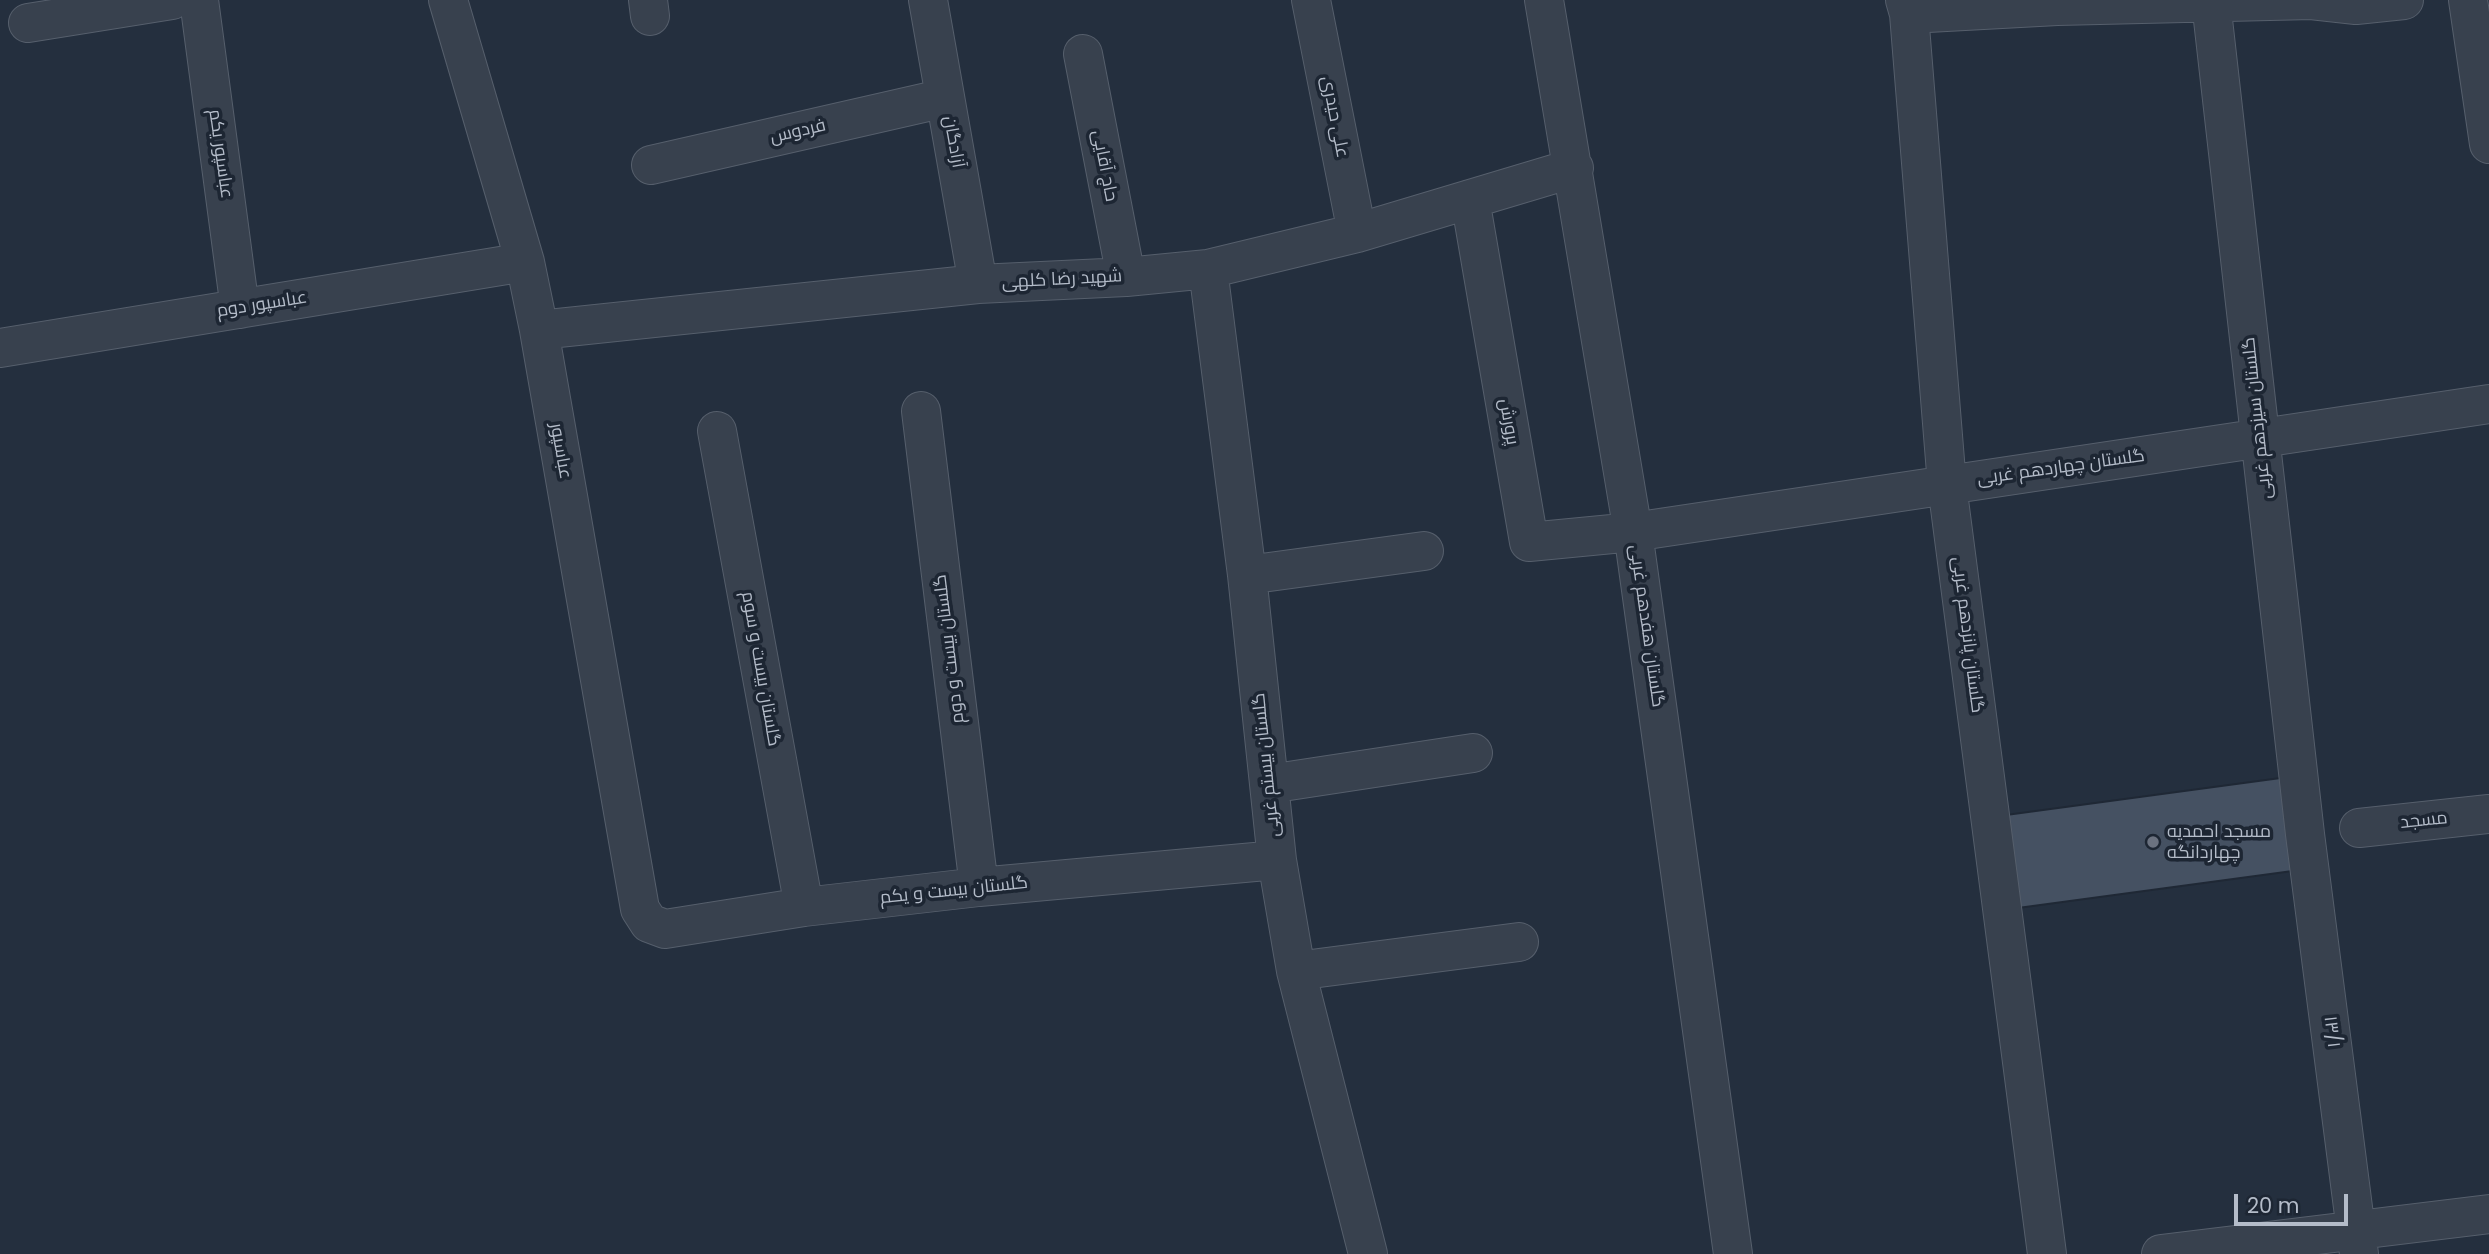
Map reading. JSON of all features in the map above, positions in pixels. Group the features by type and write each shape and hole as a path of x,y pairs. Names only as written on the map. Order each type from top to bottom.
{"street":[{"path":"28,23 172,0"},
{"name":"عباسپور یکم","path":"200,0 240,309"},
{"name":"عباسپور","path":"448,0 525,262 640,909"},
{"name":"آزادگان","path":"928,0 978,284"},
{"name":"علی حیدری","path":"1311,0 1357,233"},
{"name":"گلستان هفدهم غربی","path":"1544,0 1633,532 1733,1254"},
{"path":"1907,7 2311,0 2356,5 2404,0"},
{"path":"2468,0 2489,144"},
{"name":"گلستان سیزدهم غربی","path":"2211,2 2305,834"},
{"name":"گلستان پانزدهم غربی","path":"1907,7 1947,485 2047,1254"},
{"name":"حاج آقایی","path":"1083,54 1126,277"},
{"name":"فردوس","path":"651,165 945,98"},
{"name":"شهید رضا کلهی","path":"539,330 978,284 1126,277 1208,268 1357,233 1574,169"},
{"name":"پرورش","path":"1470,200 1529,542 1633,532"},
{"name":"عباسپور دوم","path":"0,348 525,262"},
{"name":"گلستان بیستم غربی","path":"1208,268 1247,575 1277,860 1296,971 1368,1254"},
{"name":"گلستان چهاردهم غربی","path":"1633,532 2489,404"},
{"name":"گلستان بیست و دوم","path":"921,411 979,887"},
{"name":"گلستان بیست و سوم","path":"717,431 804,907"},
{"path":"1247,575 1424,551"},
{"path":"1269,784 1473,753"},
{"name":"مسجد","path":"2360,828 2489,814"},
{"name":"۱۳/۱","path":"2305,834 2358,1242"},
{"name":"گلستان بیست و یکم","path":"640,909 649,923 665,929 804,907 979,887 1277,860"},
{"path":"1296,971 1519,942"},
{"path":"2161,1254 2358,1242 2489,1214"}],"building":[{"name":"مسجد احمدیه چهاردانگه","path":"2288,777 2300,870 2018,908 2006,815"}],"place":[{"name":"مسجد احمدیه چهاردانگه","path":"2153,842"}]}
